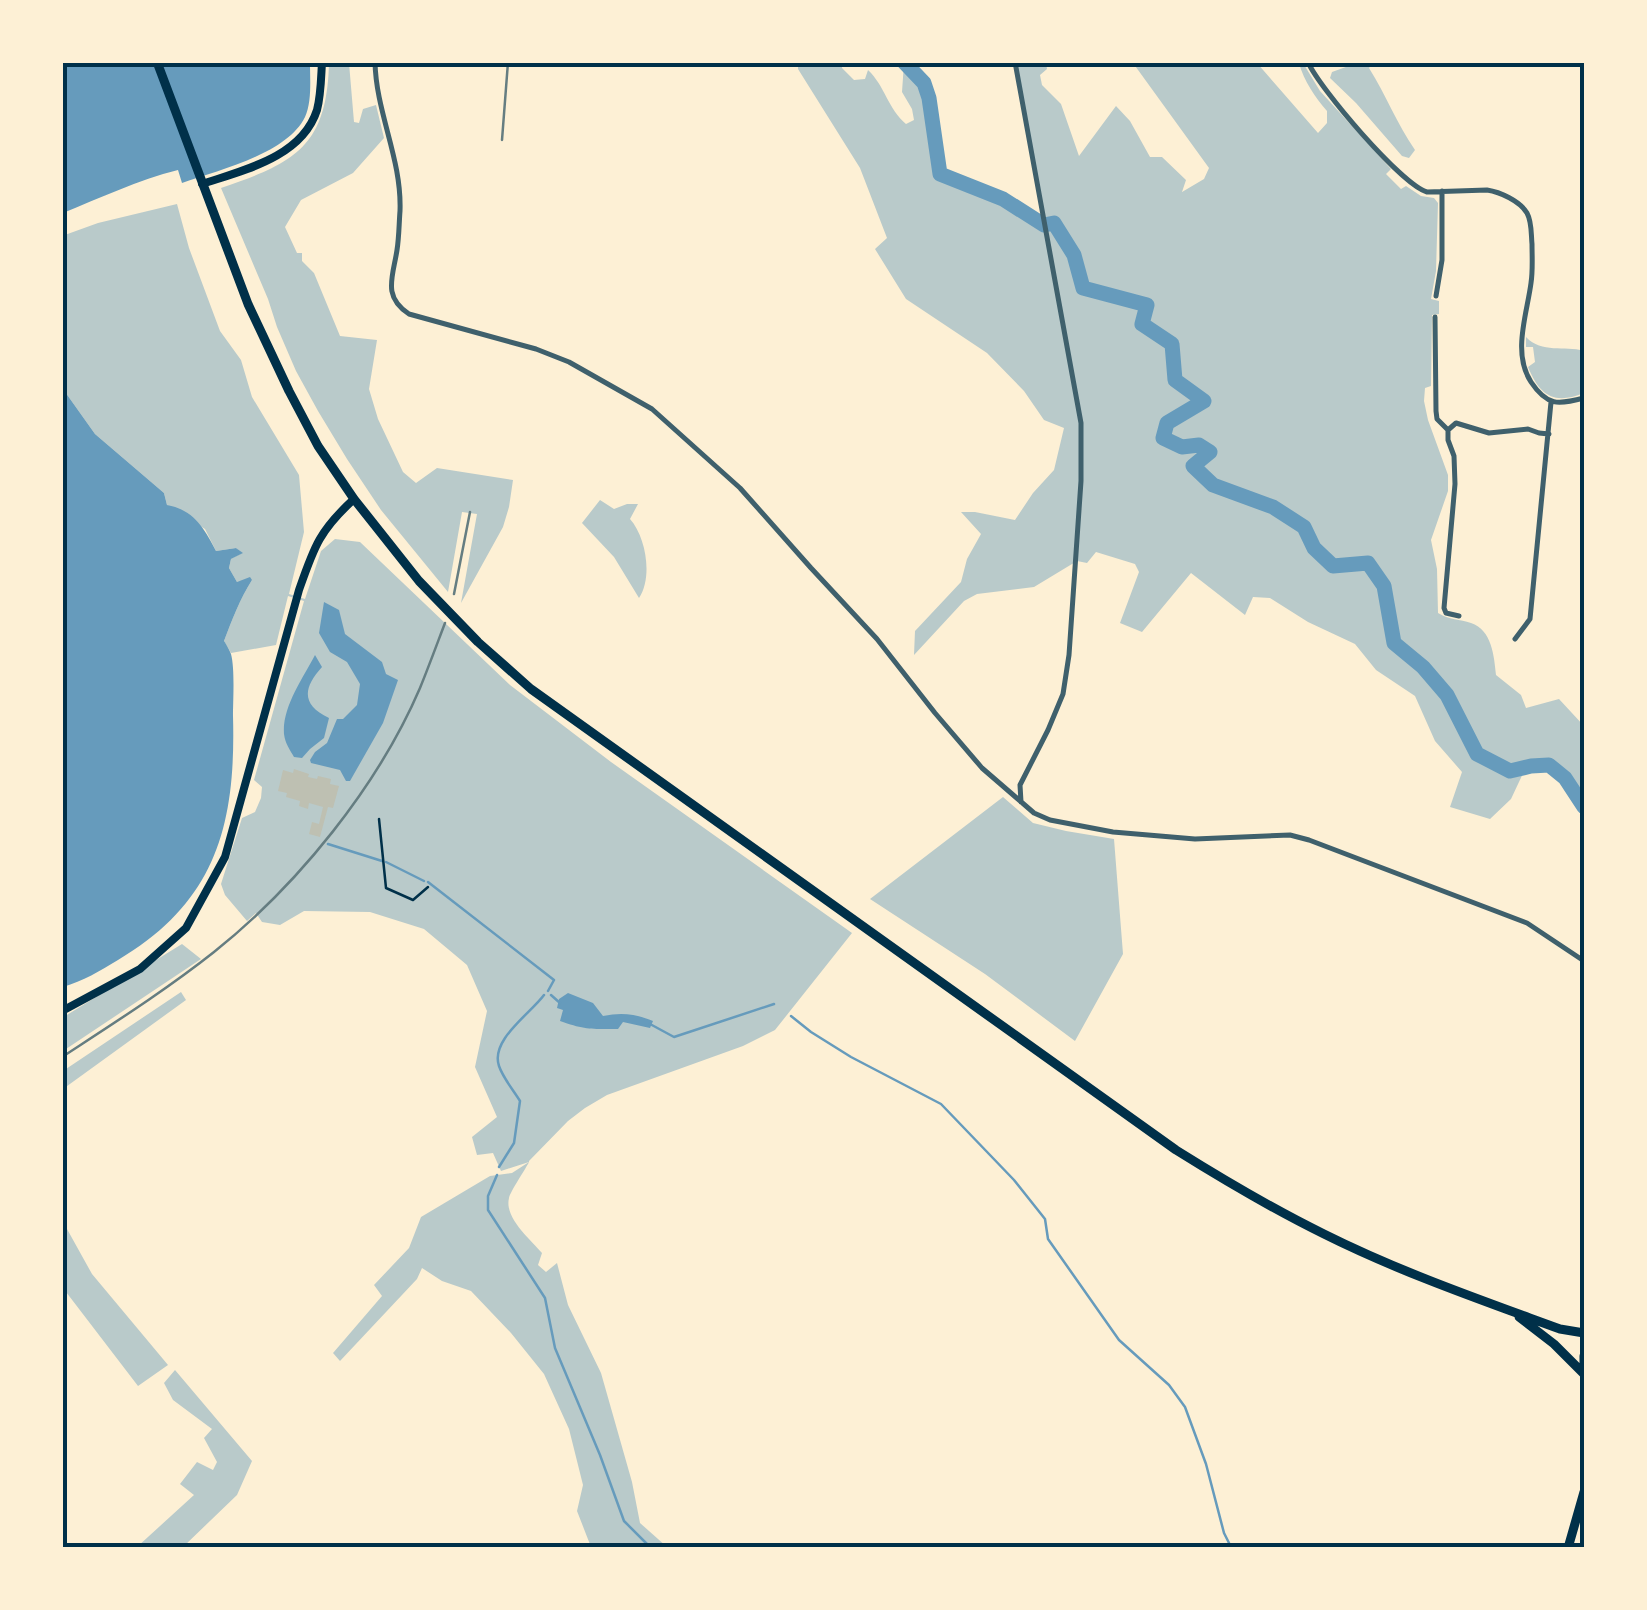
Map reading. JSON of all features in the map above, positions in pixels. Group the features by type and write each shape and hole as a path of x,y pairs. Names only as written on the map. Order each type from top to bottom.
{"highway":[{"path":"158,62 248,304 318,446 354,500 419,581 478,642 531,689 1162,1140 1236,1188 1325,1235 1412,1274 1560,1330 1584,1333"},
{"path":"1512,1311 1584,1373"},
{"path":"1584,1356 1584,1373"},
{"path":"1568,1548 1584,1492"}],"main road":[{"path":"201,181 255,165 298,142 316,110 322,62"},
{"path":"62,1012 140,968 186,928 214,880 226,857 314,547 324,529 354,500"}],"street":[{"path":"375,62 378,97 394,153 400,194 391,292 397,306 408,314 536,349 569,362 652,409 740,488 878,639 982,768 1034,813 1050,820 1113,832 1195,839 1290,836 1309,840 1527,923 1584,961"},
{"path":"1015,62 1081,424 1081,481 1063,694 1020,785 1020,802"},
{"path":"1308,62 1320,84 1419,190 1495,192 1518,204 1527,214 1532,266 1522,342 1526,375 1550,402 1584,398"},
{"path":"1436,296 1442,260 1442,191"},
{"path":"1436,317 1436,411 1441,425 1448,430"},
{"path":"1515,639 1530,619 1550,402"},
{"path":"1460,616 1446,613 1444,608 1455,484 1448,430 1456,423 1489,433 1528,429 1549,434"}],"path":[{"path":"380,819 386,888 413,900 428,887"}],"shaded area":[{"path":"329,63 349,63 354,122 359,123 363,109 376,105 384,138 353,173 301,200 285,227 297,253 302,253 302,261 314,273 340,336 377,340 369,389 378,419 403,472 416,483 437,468 513,480 503,527 461,603 477,514 462,512 448,592 381,510 318,411 296,371 221,188 269,170 302,147 322,114"},
{"path":"798,63 842,63 854,80 865,79 868,70 906,124 914,120 902,92 904,63 924,83 929,98 940,174 1003,199 1043,224 1015,63 1046,63 1047,69 1040,75 1042,85 1061,104 1079,156 1116,106 1130,121 1150,157 1162,157 1186,180 1182,192 1204,179 1209,168 1133,63 1257,63 1318,133 1327,123 1327,111 1307,82 1299,63 1303,63 1320,91 1391,169 1386,174 1401,189 1406,186 1438,203 1431,299 1439,301 1439,314 1432,315 1431,386 1425,388 1424,401 1448,475 1448,491 1431,540 1437,569 1438,613 1483,631 1491,644 1496,675 1521,695 1526,708 1559,699 1584,726 1584,808 1575,792 1549,765 1526,767 1511,799 1490,819 1450,807 1462,772 1435,741 1415,696 1376,670 1355,644 1308,622 1270,598 1253,597 1245,615 1191,573 1142,632 1120,623 1139,572 1135,564 1096,552 1087,563 1077,561 1034,587 977,594 964,601 914,655 915,631 961,582 967,559 981,534 961,512 1015,520 1054,470 1064,428 1044,420 1024,391 987,353 906,299 875,249 887,238 860,168 798,69"},
{"path":"1357,63 1373,63 1369,68 1415,150 1409,158 1402,156 1330,78 1332,72"},
{"path":"177,204 220,331 241,360 252,397 299,475 304,532 289,594 305,599 321,551 335,539 360,542 510,685 611,762 852,933 775,1030 743,1046 607,1095 568,1121 529,1162 501,1171 493,1153 477,1155 472,1137 497,1117 475,1067 487,1011 467,965 424,929 370,912 304,911 280,925 262,922 256,913 247,921 225,895 221,884 242,818 255,812 261,798 262,787 254,780 304,601 288,596 276,645 231,653 224,641 252,580 237,582 229,568 231,559 242,553 236,548 216,551 205,529 167,505 164,493 95,434 63,389 62,236"},
{"path":"1526,337 1539,346 1584,351 1584,393 1556,398 1543,391 1528,367 1535,362 1533,347 1526,347"},
{"path":"600,500 614,509 638,504 630,519 640,536 647,569 639,598 614,557 582,523"},
{"path":"1003,797 1033,823 1114,839 1123,954 1075,1041 985,974 870,899"},
{"path":"182,944 201,959 63,1051 62,1018"},
{"path":"181,992 186,1000 63,1089 63,1071"},
{"path":"529,1162 510,1195 510,1213 542,1253 538,1265 546,1272 557,1263 568,1305 601,1373 640,1523 667,1547 591,1547 577,1511 583,1485 569,1429 544,1374 471,1291 442,1281 422,1268 417,1279 340,1361 333,1353 382,1296 374,1285 409,1248 421,1217 490,1176 512,1173"},
{"path":"62,1220 92,1274 168,1365 138,1386 63,1288"},
{"path":"175,1370 252,1461 237,1495 183,1547 137,1547 194,1495 180,1484 197,1462 213,1470 217,1462 204,1438 212,1429 173,1400 164,1383"}],"water":[{"path":"63,63 310,63 309,104 296,130 251,159 182,183 178,170 163,174 63,213"},
{"path":"63,389 95,434 164,493 167,505 197,521 216,551 236,548 243,553 231,559 229,568 237,582 250,577 252,580 224,641 233,668 233,755 224,826 213,857 178,913 151,937 98,972 63,987"},
{"path":"324,602 339,610 345,634 382,662 386,674 398,680 383,723 350,781 340,770 310,760 327,743 337,719 343,719 357,705 360,684 347,662 330,652 319,633"},
{"path":"315,655 322,667 308,689 309,702 329,718 324,738 302,758 294,757 285,737 286,714"},
{"path":"568,993 593,1003 603,1016 629,1014 653,1021 650,1028 623,1022 618,1029 569,1024 560,1021 563,1010 557,1008 559,999"}],"building":[{"path":"294,769 309,774 308,777 331,779 330,784 339,786 320,837 309,834 312,822 319,824 323,807 309,803 308,809 299,806 300,801 278,791 283,770 293,773"}],"waterway":[{"path":"904,62 924,83 929,98 940,174 1003,199 1044,225 1054,223 1074,255 1083,288 1147,305 1142,324 1172,344 1175,380 1204,401 1167,423 1163,438 1182,447 1199,445 1210,452 1193,466 1213,485 1273,507 1304,527 1314,548 1333,566 1368,563 1384,586 1394,643 1423,667 1447,695 1477,754 1510,771 1549,765 1565,778 1584,807"},
{"path":"328,844 382,861"},
{"path":"386,862 424,881"},
{"path":"428,882 554,980 548,991"},
{"path":"499,1167 514,1143 520,1101 499,1066 500,1047 544,995"},
{"path":"551,995 560,1003"},
{"path":"650,1024 674,1037 774,1004"},
{"path":"791,1016 851,1057 941,1104 1014,1180 1045,1219 1048,1239 1119,1340 1169,1385 1185,1407 1206,1464 1224,1533 1235,1548"},
{"path":"497,1175 488,1196 488,1210 545,1298 555,1348 624,1521 651,1548"}],"railway":[{"path":"502,140 508,62"},
{"path":"454,594 470,512"},
{"path":"62,1057 214,952 305,865 359,797 403,725 445,623"}]}
